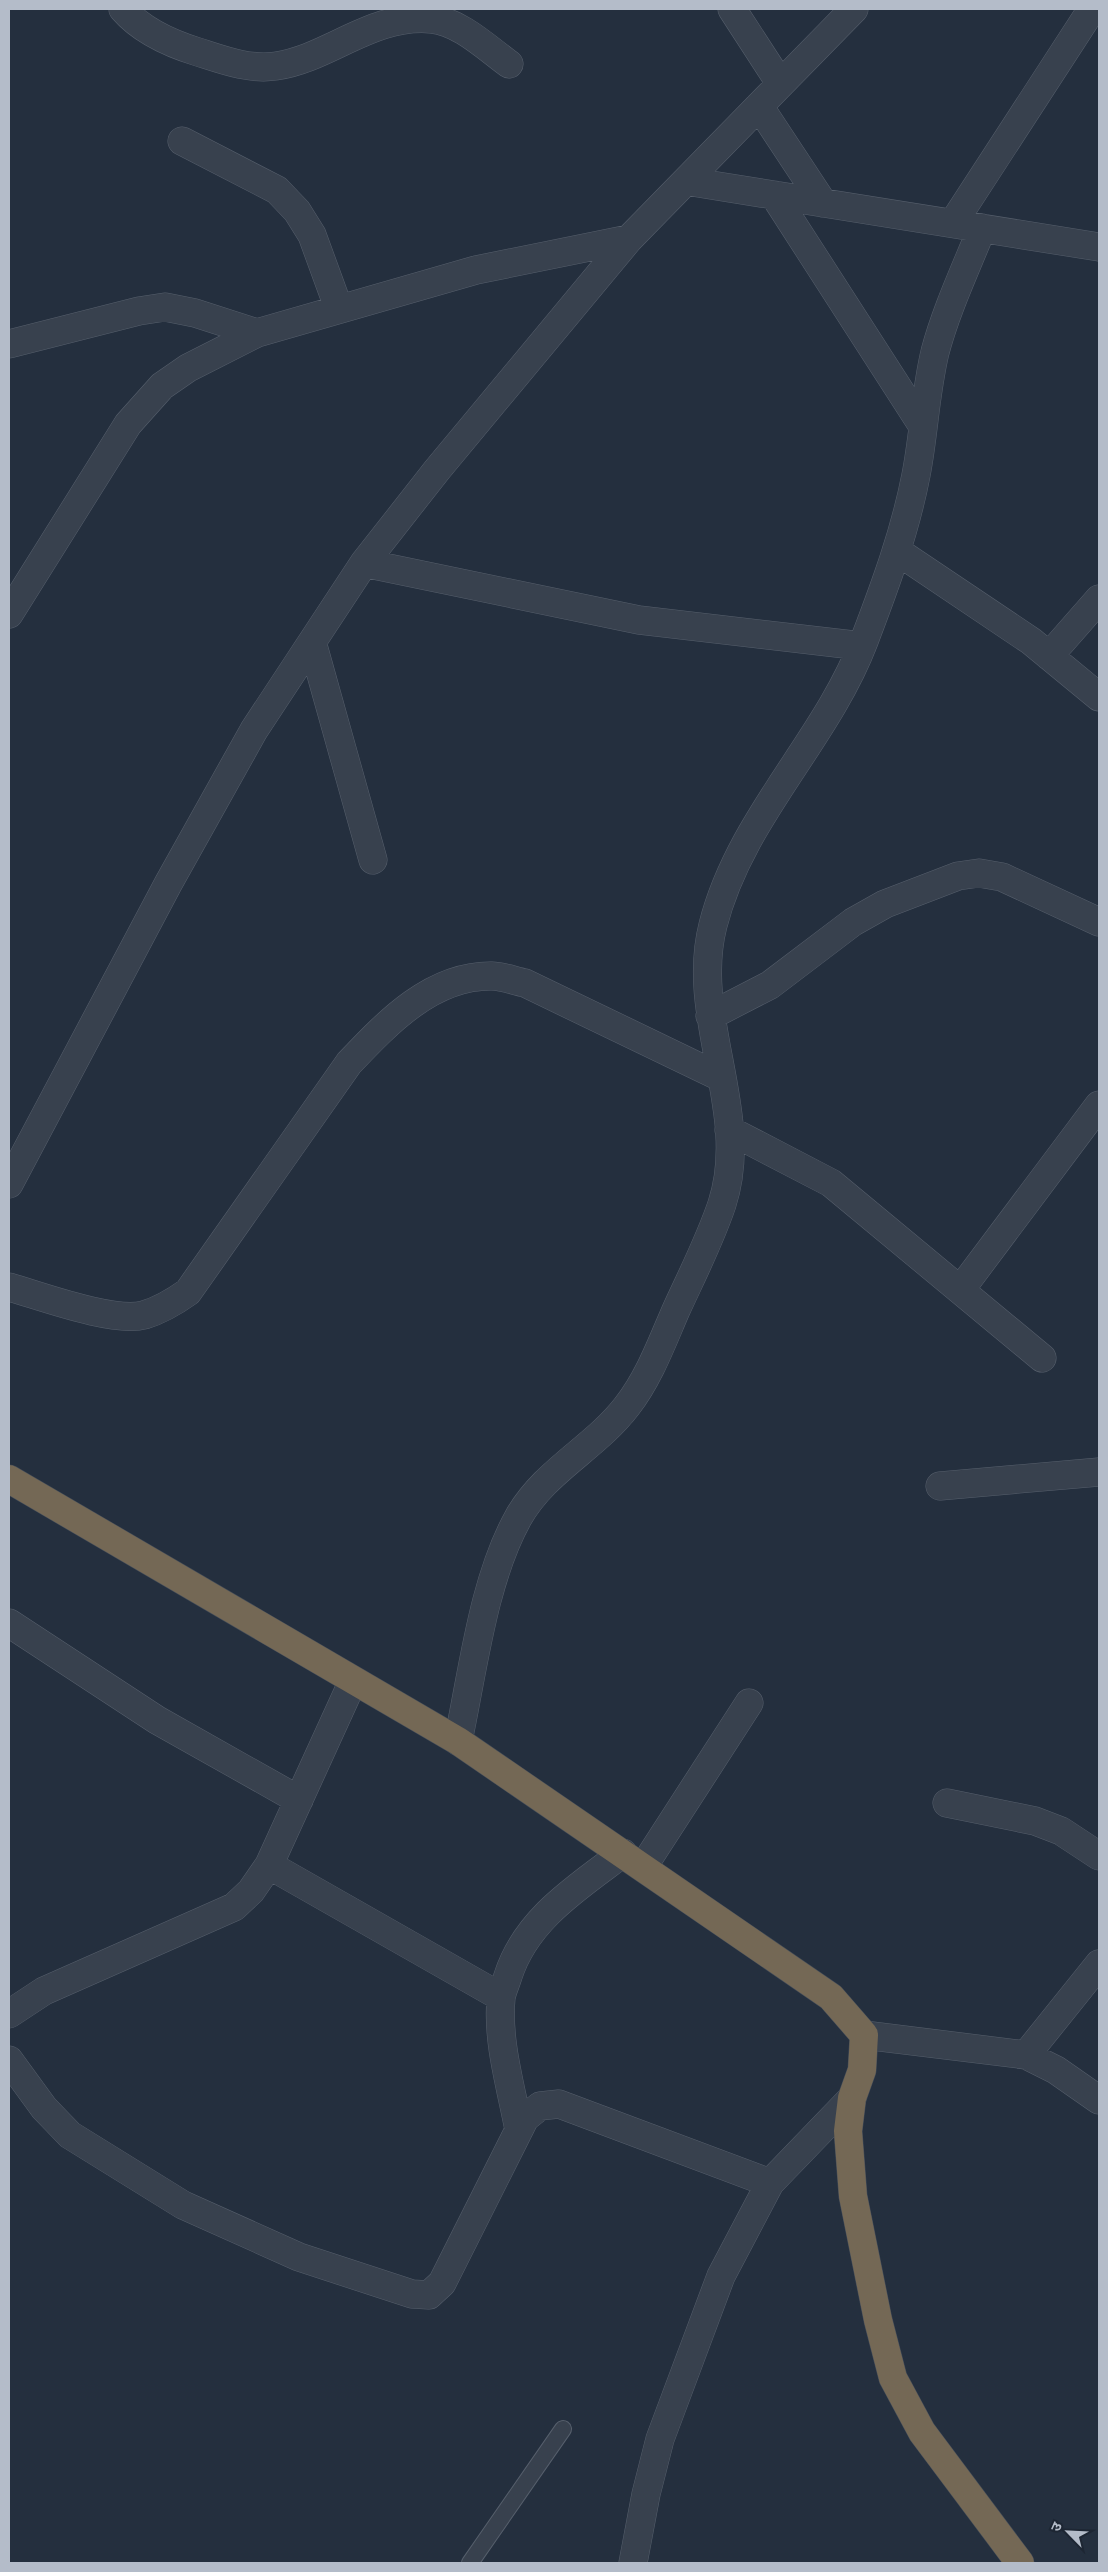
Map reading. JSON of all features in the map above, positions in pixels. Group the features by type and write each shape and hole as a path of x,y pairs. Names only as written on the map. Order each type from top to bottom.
{"highway":[{"path":"9,1478 458,1742 831,1997 864,2034 862,2070 852,2098 848,2131 853,2196 878,2320 893,2378 922,2432 1020,2563"}],"street":[{"path":"123,9 155,34 182,47 246,66 275,66 302,59 364,29 407,20 432,19 455,27 509,64"},
{"path":"364,29 383,9"},
{"path":"732,9 780,83"},
{"path":"9,1184 173,875 254,730 364,563 437,470 629,239 854,9"},
{"path":"953,224 1092,9"},
{"path":"759,106 823,203"},
{"path":"182,141 277,190 297,211 312,235 339,309"},
{"path":"686,181 1099,247"},
{"path":"774,195 922,425"},
{"path":"458,1742 484,1614 502,1550 520,1514 545,1481 604,1430 628,1405 652,1363 708,1242 723,1200 730,1167 729,1130 707,997 707,962 712,926 726,884 752,832 780,783 821,723 862,646 897,551 917,471 922,425 936,347 982,228"},
{"path":"9,614 128,424 145,402 162,386 188,368 257,333 339,309 476,270 629,239"},
{"path":"9,344 139,311 165,307 195,313 257,333"},
{"path":"897,551 1006,623 1099,697"},
{"path":"364,563 639,620 862,646"},
{"path":"1049,656 1099,599"},
{"path":"312,642 373,860"},
{"path":"710,1016 770,985 853,922 885,904 958,876 979,872 1002,877 1099,922"},
{"path":"9,1288 111,1315 142,1316 166,1307 188,1292 349,1063 380,1030 408,1006 435,990 464,979 493,976 525,983 720,1077"},
{"path":"961,1289 1099,1105"},
{"path":"729,1130 831,1183 1042,1358"},
{"path":"940,1486 1099,1472"},
{"path":"9,1623 157,1720 298,1800"},
{"path":"9,2014 44,1991 234,1907 251,1891 269,1865 353,1680"},
{"path":"519,2130 502,2042 501,1997 513,1959 530,1933 556,1904 633,1860 749,1703"},
{"path":"947,1803 1035,1821 1061,1831 1099,1856"},
{"path":"269,1865 501,1997"},
{"path":"1026,2054 1099,1964"},
{"path":"864,2034 1026,2054 1056,2070 1099,2100"},
{"path":"9,2060 44,2108 70,2135 183,2205 299,2257 412,2294 429,2295 442,2284 525,2118 540,2106 559,2104 770,2183"},
{"path":"633,2563 646,2494 660,2439 722,2276 770,2183 852,2098"}],"lane":[{"path":"470,2563 563,2429"}]}
